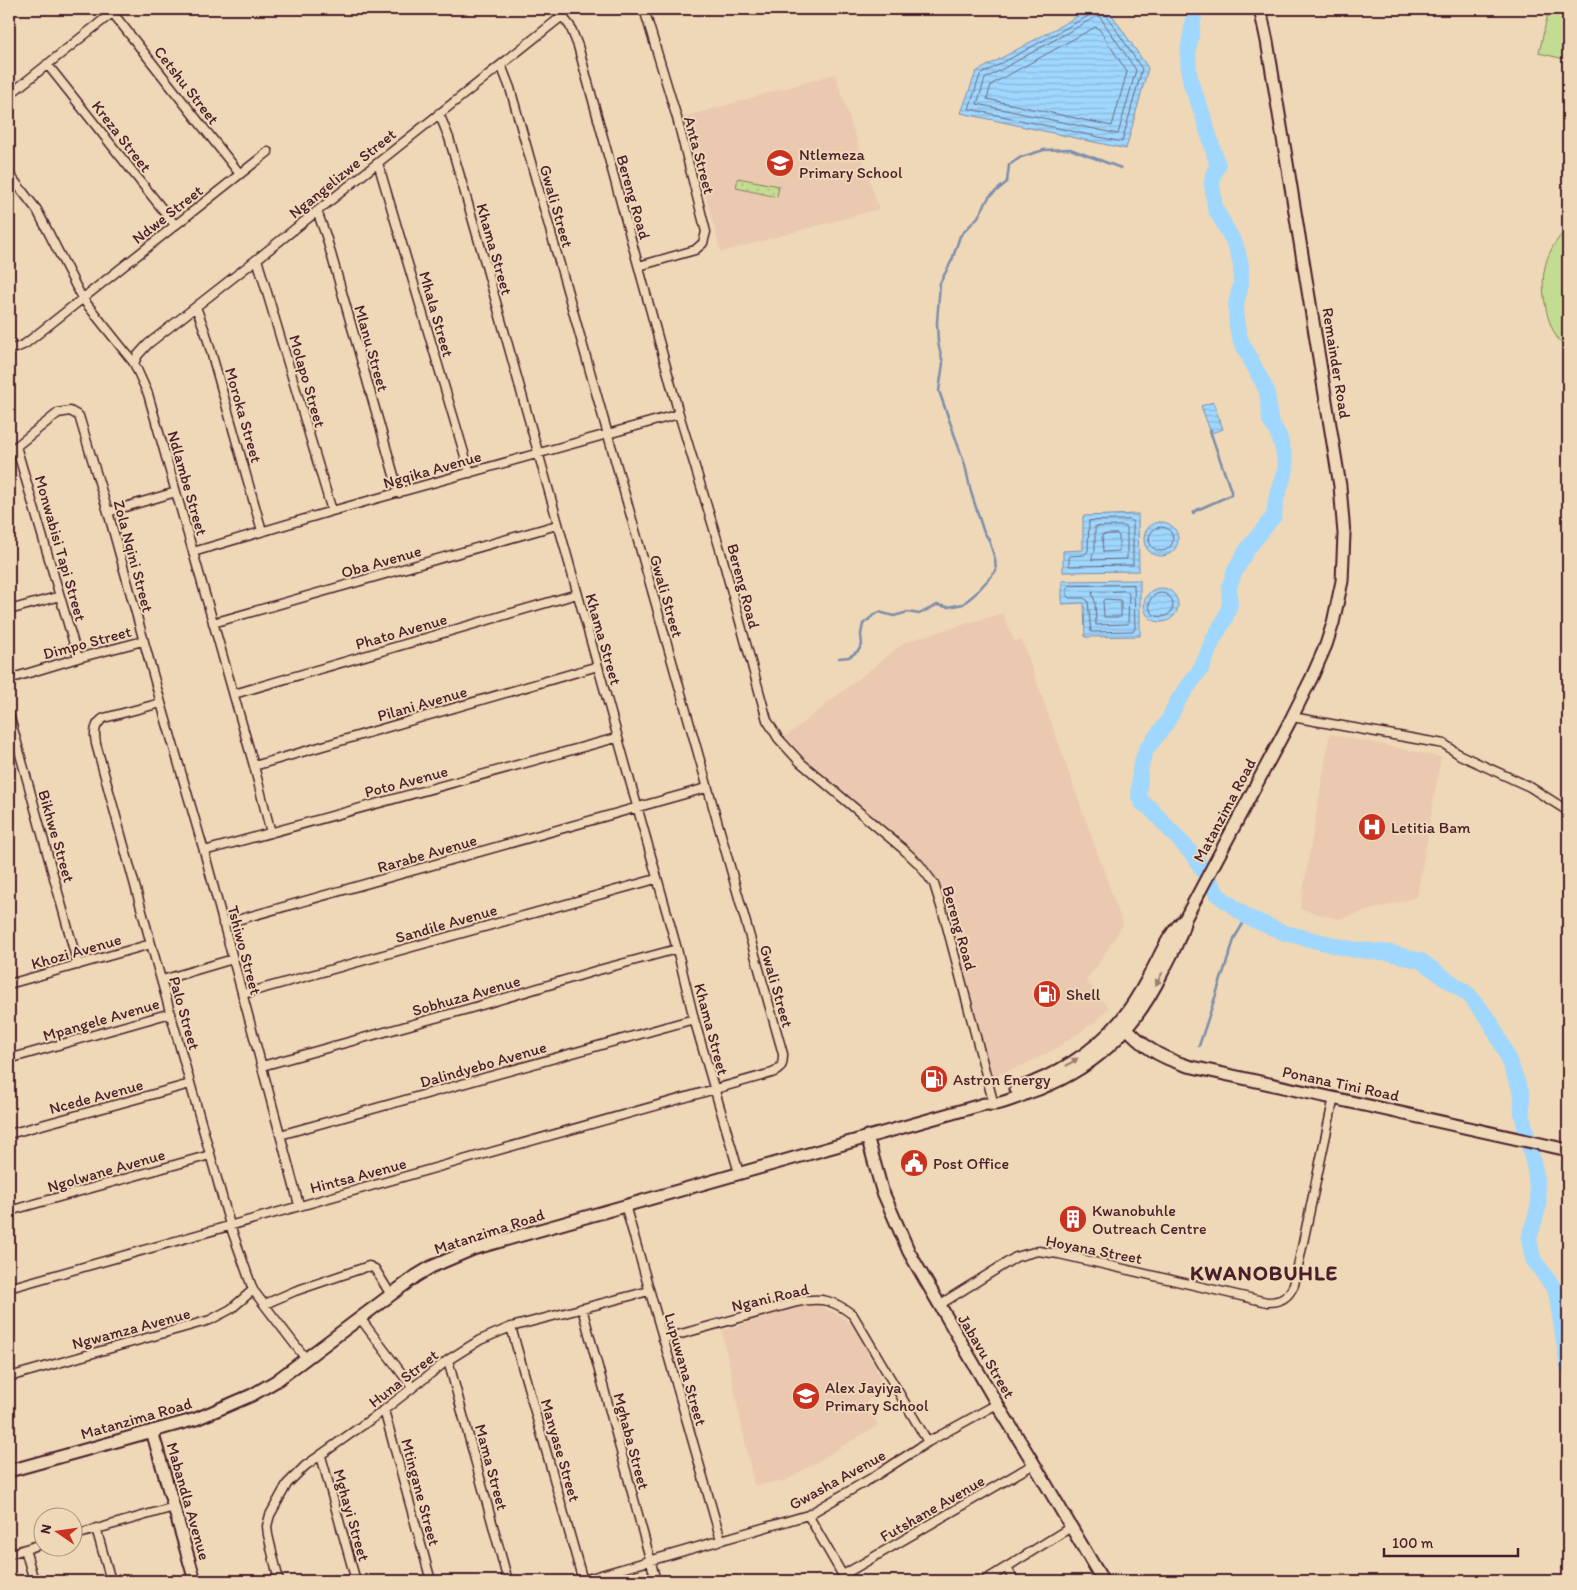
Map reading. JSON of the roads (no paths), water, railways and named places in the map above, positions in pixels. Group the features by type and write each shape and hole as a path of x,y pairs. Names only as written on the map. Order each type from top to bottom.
{"street":[{"name":"Ngangelizwe Street","path":"134,363 138,355 148,344 571,9"},
{"name":"Anta Street","path":"639,266 695,250 703,243 706,232 677,118 644,9"},
{"name":"Remainder Road","path":"1260,9 1276,89 1343,510 1344,556 1342,581 1333,623 1320,661 1292,717"},
{"path":"9,95 114,11"},
{"name":"Cetshu Street","path":"114,11 240,174"},
{"name":"Bereng Road","path":"562,16 570,26 578,46 679,414 720,549 767,720 778,738 800,762 902,848 919,864 934,884 945,919 990,1102"},
{"name":"Kreza Street","path":"47,64 175,225"},
{"name":"Gwali Street","path":"500,65 510,88 783,1059 778,1071 714,1090"},
{"name":"Khama Street","path":"439,114 449,138 677,950 694,1019 739,1173"},
{"name":"Ndwe Street","path":"9,348 16,348 26,344 268,152"},
{"name":"Mhala Street","path":"378,163 470,473"},
{"name":"Ndlambe Street","path":"9,174 37,210 82,298 134,363 148,394 234,694 271,833"},
{"name":"Mlanu Street","path":"316,211 326,236 399,493"},
{"name":"Molapo Street","path":"257,259 332,511"},
{"name":"Moroka Street","path":"196,307 206,334 262,531"},
{"name":"Zola Nqini Street","path":"16,446 58,413 70,411 79,416 108,512 161,703"},
{"name":"Ngqika Avenue","path":"193,552 679,414"},
{"path":"9,452 16,446"},
{"name":"Monwabisi Tapi Street","path":"16,446 78,658"},
{"path":"108,512 176,492"},
{"name":"Oba Avenue","path":"213,623 557,525"},
{"name":"Phato Avenue","path":"234,694 577,594"},
{"path":"9,610 60,596"},
{"name":"Dimpo Street","path":"9,679 143,641"},
{"name":"Pilani Avenue","path":"254,766 598,666"},
{"name":"Tshiwo Street","path":"161,703 234,960 299,1205"},
{"name":"Palo Street","path":"161,703 100,720 95,730 96,744 150,944 162,980 230,1226 253,1290 306,1359"},
{"name":"Bikhwe Street","path":"9,714 78,965"},
{"path":"1292,717 1444,744 1460,755 1530,787 1568,811"},
{"name":"Matanzima Road","path":"9,1471 196,1419 230,1405 276,1381 416,1276 453,1257 625,1205 1050,1085 1070,1076 1108,1047 1160,979 1183,930 1185,919 1292,717"},
{"name":"Poto Avenue","path":"204,851 616,738"},
{"name":"Rarabe Avenue","path":"224,924 706,788"},
{"name":"Sandile Avenue","path":"243,994 656,878"},
{"name":"Khozi Avenue","path":"9,982 78,965 150,944"},
{"name":"Sobhuza Avenue","path":"262,1066 475,1008 595,971 677,950"},
{"path":"162,980 234,960"},
{"name":"Mpangele Avenue","path":"9,1059 171,1013"},
{"name":"Dalindyebo Avenue","path":"280,1136 694,1019"},
{"name":"Ponana Tini Road","path":"1124,1025 1150,1050 1172,1061 1188,1066 1568,1150"},
{"name":"Ncede Avenue","path":"9,1134 190,1084"},
{"name":"Hintsa Avenue","path":"9,1288 714,1090"},
{"name":"Hoyana Street","path":"939,1305 1016,1257 1038,1251 1267,1302 1277,1302 1284,1299 1290,1294 1294,1285 1334,1097"},
{"name":"Jabavu Street","path":"868,1136 876,1171 891,1214 909,1252 1103,1581"},
{"name":"Ngolwane Avenue","path":"9,1211 210,1155"},
{"name":"Lupuwana Street","path":"625,1205 720,1540"},
{"path":"265,1304 318,1282 369,1266 375,1269 391,1295"},
{"name":"Ngwamza Avenue","path":"9,1377 202,1322 231,1309 253,1290"},
{"name":"Huna Street","path":"279,1581 268,1535 270,1515 287,1484 305,1466 384,1410 448,1360 480,1340 511,1327 649,1291"},
{"name":"Ngani Road","path":"663,1339 797,1302 809,1300 833,1302 853,1315 928,1442"},
{"name":"Mghaba Street","path":"582,1308 656,1581"},
{"path":"360,1318 412,1387"},
{"name":"Manyase Street","path":"511,1327 582,1581"},
{"name":"Mama Street","path":"448,1360 508,1581"},
{"name":"Gwasha Avenue","path":"582,1581 808,1515 928,1442 997,1404"},
{"name":"Mtingane Street","path":"384,1410 432,1581"},
{"name":"Mabandla Avenue","path":"152,1430 194,1581"},
{"name":"Mghayi Street","path":"320,1456 356,1581"},
{"name":"Futshane Avenue","path":"845,1578 1034,1464"},
{"path":"82,1533 174,1507"},
{"path":"808,1515 845,1578"},
{"path":"984,1581 1071,1527"},
{"path":"96,1528 111,1581"},
{"path":"9,1554 32,1547"},
{"path":"25,1549 34,1581"},
{"path":"1007,1568 1014,1581"}],"water":[{"path":"1091,9 1108,9 1148,68 1126,149 961,113 976,72"},
{"path":"1213,402 1223,429 1211,433 1201,406"},
{"path":"1138,514 1139,571 1063,572 1063,551 1083,550 1083,516"},
{"path":"1161,522 1168,523 1173,527 1177,532 1177,546 1173,551 1168,555 1161,556 1154,555 1149,551 1145,546 1144,539 1145,532 1149,527 1154,523"},
{"path":"1140,580 1140,636 1085,637 1084,603 1062,604 1062,581"},
{"path":"1161,588 1168,589 1173,593 1177,598 1177,612 1173,617 1168,621 1161,622 1154,621 1149,617 1145,612 1144,605 1145,598 1149,593 1154,589"}],"waterway":[{"path":"1195,9 1188,53 1189,72 1191,84 1202,112 1218,166 1213,175 1212,183 1215,208 1236,246 1241,265 1241,283 1236,305 1237,326 1240,339 1267,391 1270,420 1279,436 1286,470 1276,500 1274,516 1248,548 1235,571 1229,587 1230,604 1225,619 1213,640 1202,667 1177,702 1168,721 1146,750 1140,769 1139,796 1142,803 1149,807 1195,857 1218,895 1247,917 1285,933 1350,949 1391,953 1421,961 1468,994 1490,1021 1504,1049 1522,1094 1522,1114 1535,1170 1539,1205 1529,1239 1533,1259 1556,1291 1568,1367"},
{"path":"839,658 849,657 858,651 862,645 861,634 863,624 879,612 894,616 908,612 919,614 937,605 948,607 963,604 996,571 995,559 989,540 983,530 965,465 939,391 943,363 938,343 937,322 940,283 952,260 960,236 978,217 989,197 1007,182 1009,165 1021,157 1044,150 1070,149 1121,168"},
{"path":"1193,514 1197,510 1231,495 1211,430"},
{"path":"1199,1046 1235,937 1247,917"}],"place":[{"name":"Ntlemeza Primary School","path":"780,163"},
{"name":"Letitia Bam","path":"1372,827"},
{"name":"Shell","path":"1047,994"},
{"name":"Astron Energy","path":"934,1079"},
{"name":"Post Office","path":"914,1163"},
{"name":"Kwanobuhle Outreach Centre","path":"1073,1219"},
{"name":"Alex Jayiya Primary School","path":"806,1396"}],"district":[{"name":"KWANOBUHLE","path":"1264,1273"}]}
